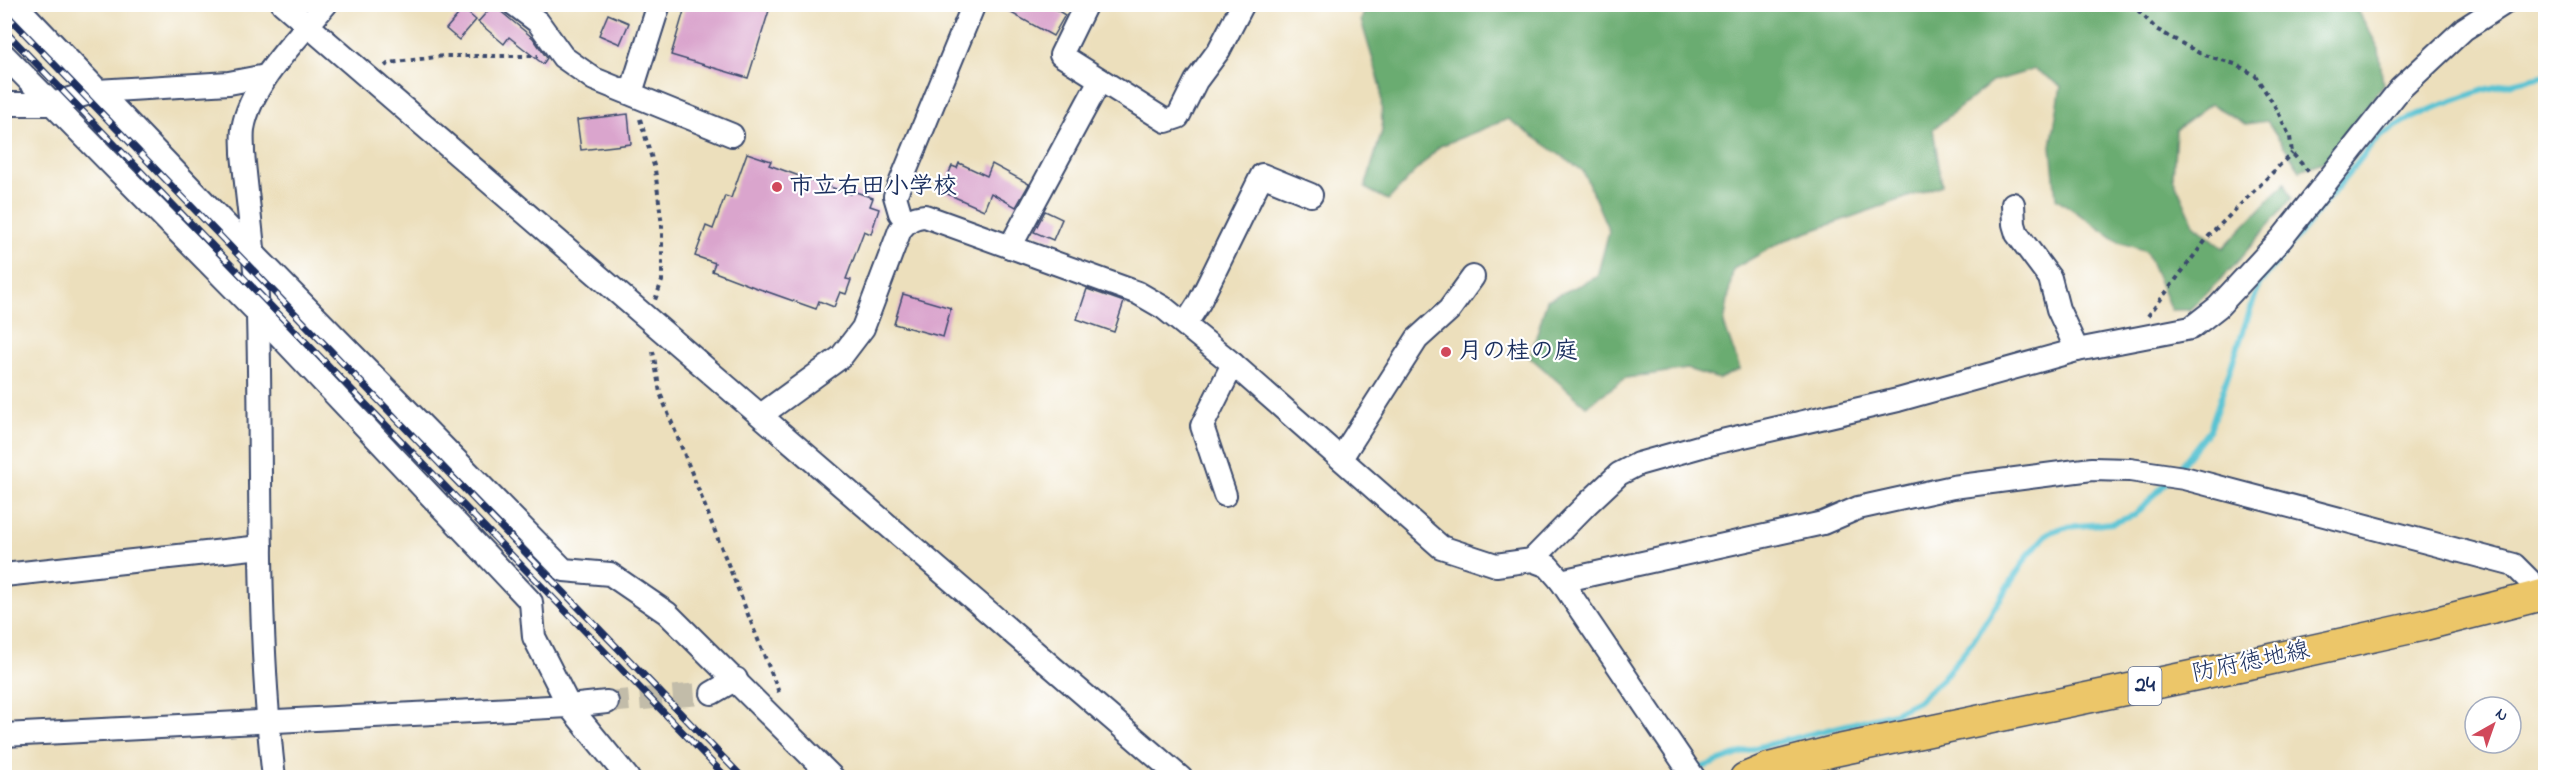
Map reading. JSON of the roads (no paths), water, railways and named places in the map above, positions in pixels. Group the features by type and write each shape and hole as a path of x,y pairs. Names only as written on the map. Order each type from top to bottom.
{"main road":[{"name":"防府徳地線","path":"1745,777 1768,768 1834,751 2246,664 2541,596"}],"street":[{"path":"15,4 253,253 564,570 610,574 668,613 833,777"},
{"path":"283,4 1181,777"},
{"path":"274,777 268,722 261,548 258,314 243,153 243,129 254,98 266,76 326,4"},
{"path":"514,4 538,22 563,57 594,79 732,135"},
{"path":"632,93 659,4"},
{"path":"907,221 900,213 896,196 974,4"},
{"path":"1086,4 1061,55 1166,121 1178,117 1196,81 1219,50 1243,4"},
{"path":"1532,560 1619,474 1638,464 1710,444 1898,400 2077,350 2191,328 2218,307 2282,238 2400,89 2464,29 2503,4"},
{"path":"4,55 258,314 531,602 534,637 569,706 628,777"},
{"path":"4,104 52,104 97,91 229,83 266,76"},
{"path":"1010,247 1100,80"},
{"path":"1186,323 1199,303 1262,176 1311,195"},
{"path":"2013,204 2017,234 2050,278 2058,309 2077,350"},
{"path":"761,415 841,357 863,328 888,258 900,230 907,221 925,216 1138,293 1186,323 1441,548 1496,565 1532,560 1548,566 1561,581 1694,777"},
{"path":"1341,458 1417,339 1449,310 1473,277"},
{"path":"1225,495 1202,426 1233,364"},
{"path":"1561,581 1823,524 1858,508 1953,487 2092,469 2130,470 2184,478 2514,565 2541,596"},
{"path":"4,575 261,548"},
{"path":"712,693 736,679"},
{"path":"4,735 569,706 607,702"}],"waterway":[{"path":"2177,471 2210,429 2259,284 2379,136 2439,106 2483,90 2546,75"},
{"path":"1673,778 1755,748 1894,713 1918,701 1942,679 1973,641 2029,554 2048,533 2065,527 2113,523 2135,515 2168,481"}],"tunnel":[{"path":"607,702 712,693"}],"railway":[{"path":"4,12 743,778"},
{"path":"4,30 727,778"}],"place":[{"name":"市立右田小学校","path":"777,187"},
{"name":"月の桂の庭","path":"1446,352"}]}
